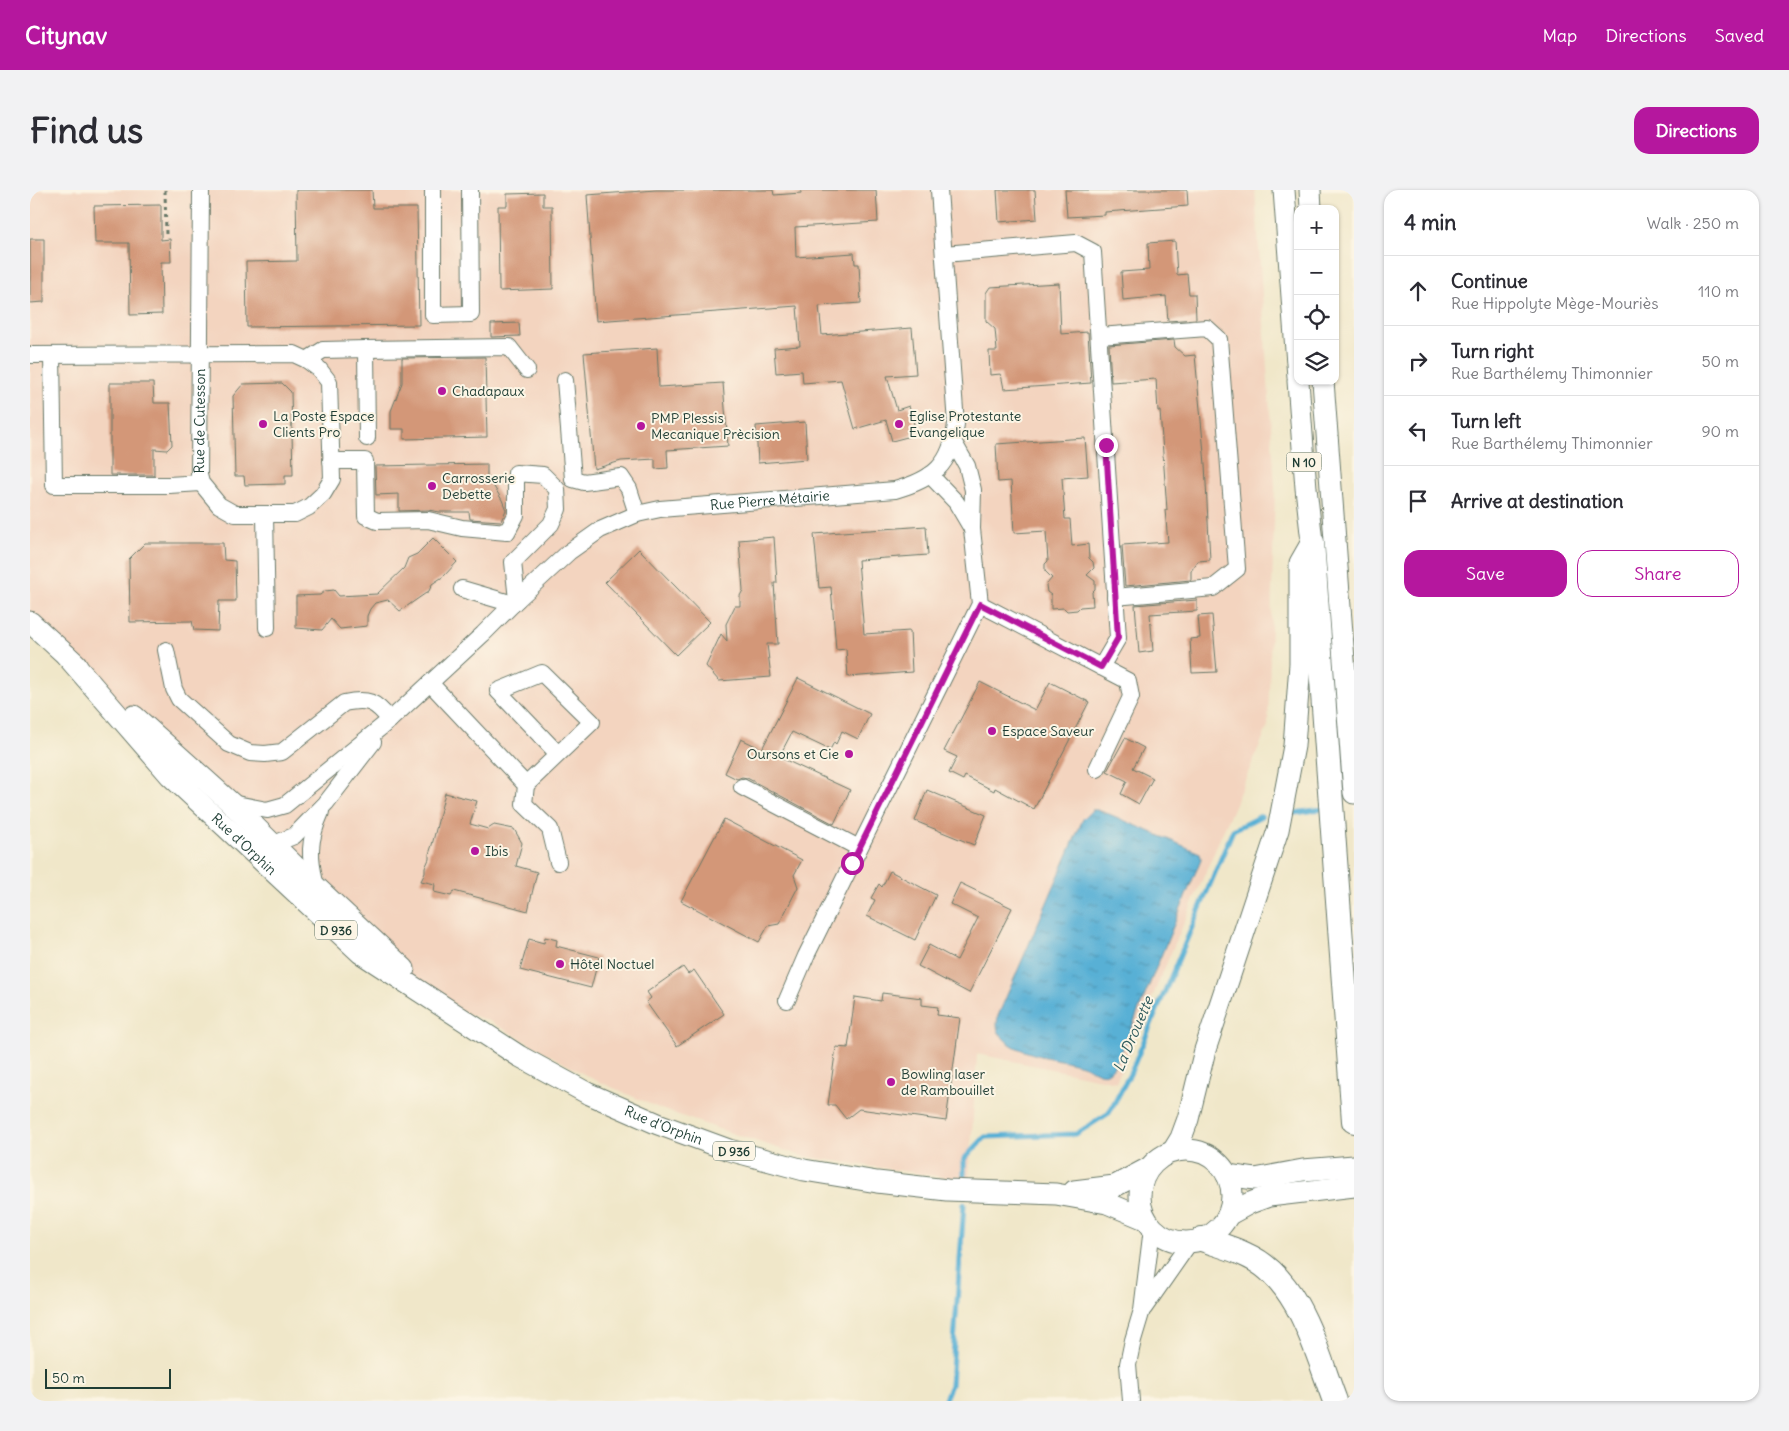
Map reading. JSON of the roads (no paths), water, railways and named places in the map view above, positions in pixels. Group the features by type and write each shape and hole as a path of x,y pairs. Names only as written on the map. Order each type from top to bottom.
{"highway":[{"name":"N 10","path":"1312,542 1354,1121"},
{"path":"1196,1241 1247,1255 1274,1274 1293,1298 1313,1342 1335,1401"}],"main road":[{"path":"1284,190 1295,340"},
{"path":"1310,190 1311,205"},
{"name":"N 10","path":"1298,385 1312,542"},
{"name":"N 10","path":"1323,385 1354,793"},
{"path":"1172,1151 1181,1138 1188,1119 1206,1050 1280,822 1294,746 1298,705 1301,630 1300,563 1312,542"},
{"name":"Rue d'Orphin","path":"30,622 231,803 316,887 444,1006"},
{"name":"Rue d'Orphin","path":"66,655 170,775 361,953 519,1056 587,1093 658,1124 729,1150 804,1170 877,1182 947,1190 1056,1194 1107,1204 1149,1224"},
{"path":"1187,1149 1201,1151 1213,1158 1221,1165 1232,1189 1232,1202 1228,1215 1218,1230 1196,1241 1179,1242 1168,1239 1149,1224 1139,1199 1140,1184 1147,1169 1158,1158 1172,1151 1187,1149"},
{"name":"Rue d'Orphin","path":"1056,1194 1114,1186 1147,1169"},
{"path":"1227,1175 1255,1179 1304,1170 1346,1177"},
{"path":"1228,1215 1250,1203 1269,1196 1346,1177"}],"street":[{"name":"Rue de Cutesson","path":"30,356 52,355 200,355 294,354 307,360 319,369 329,382 332,478 323,494 309,507 295,514 235,514 218,506 201,483 199,475 200,355 201,190"},
{"path":"433,190 433,315 471,314 470,190"},
{"name":"Rue Pierre Métairie","path":"231,803 267,810 284,805 390,720 569,552 600,530 637,514 660,508 895,490 913,485 930,475 944,462 954,443 956,424 939,190"},
{"path":"944,254 1076,244 1093,252 1118,638 1101,667"},
{"path":"1099,336 1207,328 1219,339 1237,568 1213,588 1115,597"},
{"path":"307,360 323,350 509,347 527,370"},
{"path":"366,349 367,438"},
{"path":"52,355 54,485 169,485 201,483"},
{"path":"564,380 573,479 584,482 621,477 629,489 637,514"},
{"path":"787,1000 800,968 980,604 972,529 973,490 967,466 954,443"},
{"path":"331,461 365,461 366,516 377,521 428,520 462,528 506,532 516,515 516,473 543,475 557,489 558,508 551,524 513,562 515,602 462,589"},
{"path":"930,475 956,502 972,529"},
{"path":"265,514 267,628"},
{"path":"980,604 1128,681 1131,697 1097,768"},
{"path":"166,650 174,689 179,699 229,744 244,751 265,754 282,752 344,703 354,701 378,705 390,720"},
{"path":"558,754 498,690 542,673 592,722 526,785 524,804 550,829 558,862"},
{"path":"430,683 526,785"},
{"name":"Rue Pierre Métairie","path":"274,844 294,836 326,803 390,720"},
{"path":"742,787 859,848"},
{"name":"Rue Pierre Métairie","path":"316,887 310,862 314,829 326,803"},
{"path":"239,840 274,844"},
{"path":"1131,1401 1128,1364 1142,1310 1149,1224"},
{"path":"1142,1310 1196,1241"}],"water":[{"path":"1092,810 1109,814 1200,853 1201,859 1120,1054 1113,1068 1104,1074 1082,1065 1026,1052 1015,1047 1000,1034 997,1025 998,1016 1083,819"}],"waterway":[{"name":"La Drouette","path":"1295,813 1323,809"},
{"name":"La Drouette","path":"964,1175 964,1159 985,1137 1076,1134 1109,1113 1130,1074 1233,830 1261,816"},
{"name":"La Drouette","path":"944,1401 951,1385 964,1204"}],"place":[{"name":"Chadapaux","path":"442,391"},
{"name":"La Poste Espace Clients Pro","path":"263,424"},
{"name":"Eglise Protestante Evangelique","path":"899,424"},
{"name":"PMP Plessis Mecanique Prècision","path":"641,426"},
{"name":"Carrosserie Debette","path":"432,486"},
{"name":"Espace Saveur","path":"992,731"},
{"name":"Oursons et Cie","path":"849,754"},
{"name":"Ibis","path":"475,851"},
{"name":"Hôtel Noctuel","path":"560,964"},
{"name":"Bowling laser de Rambouillet","path":"891,1082"}]}
